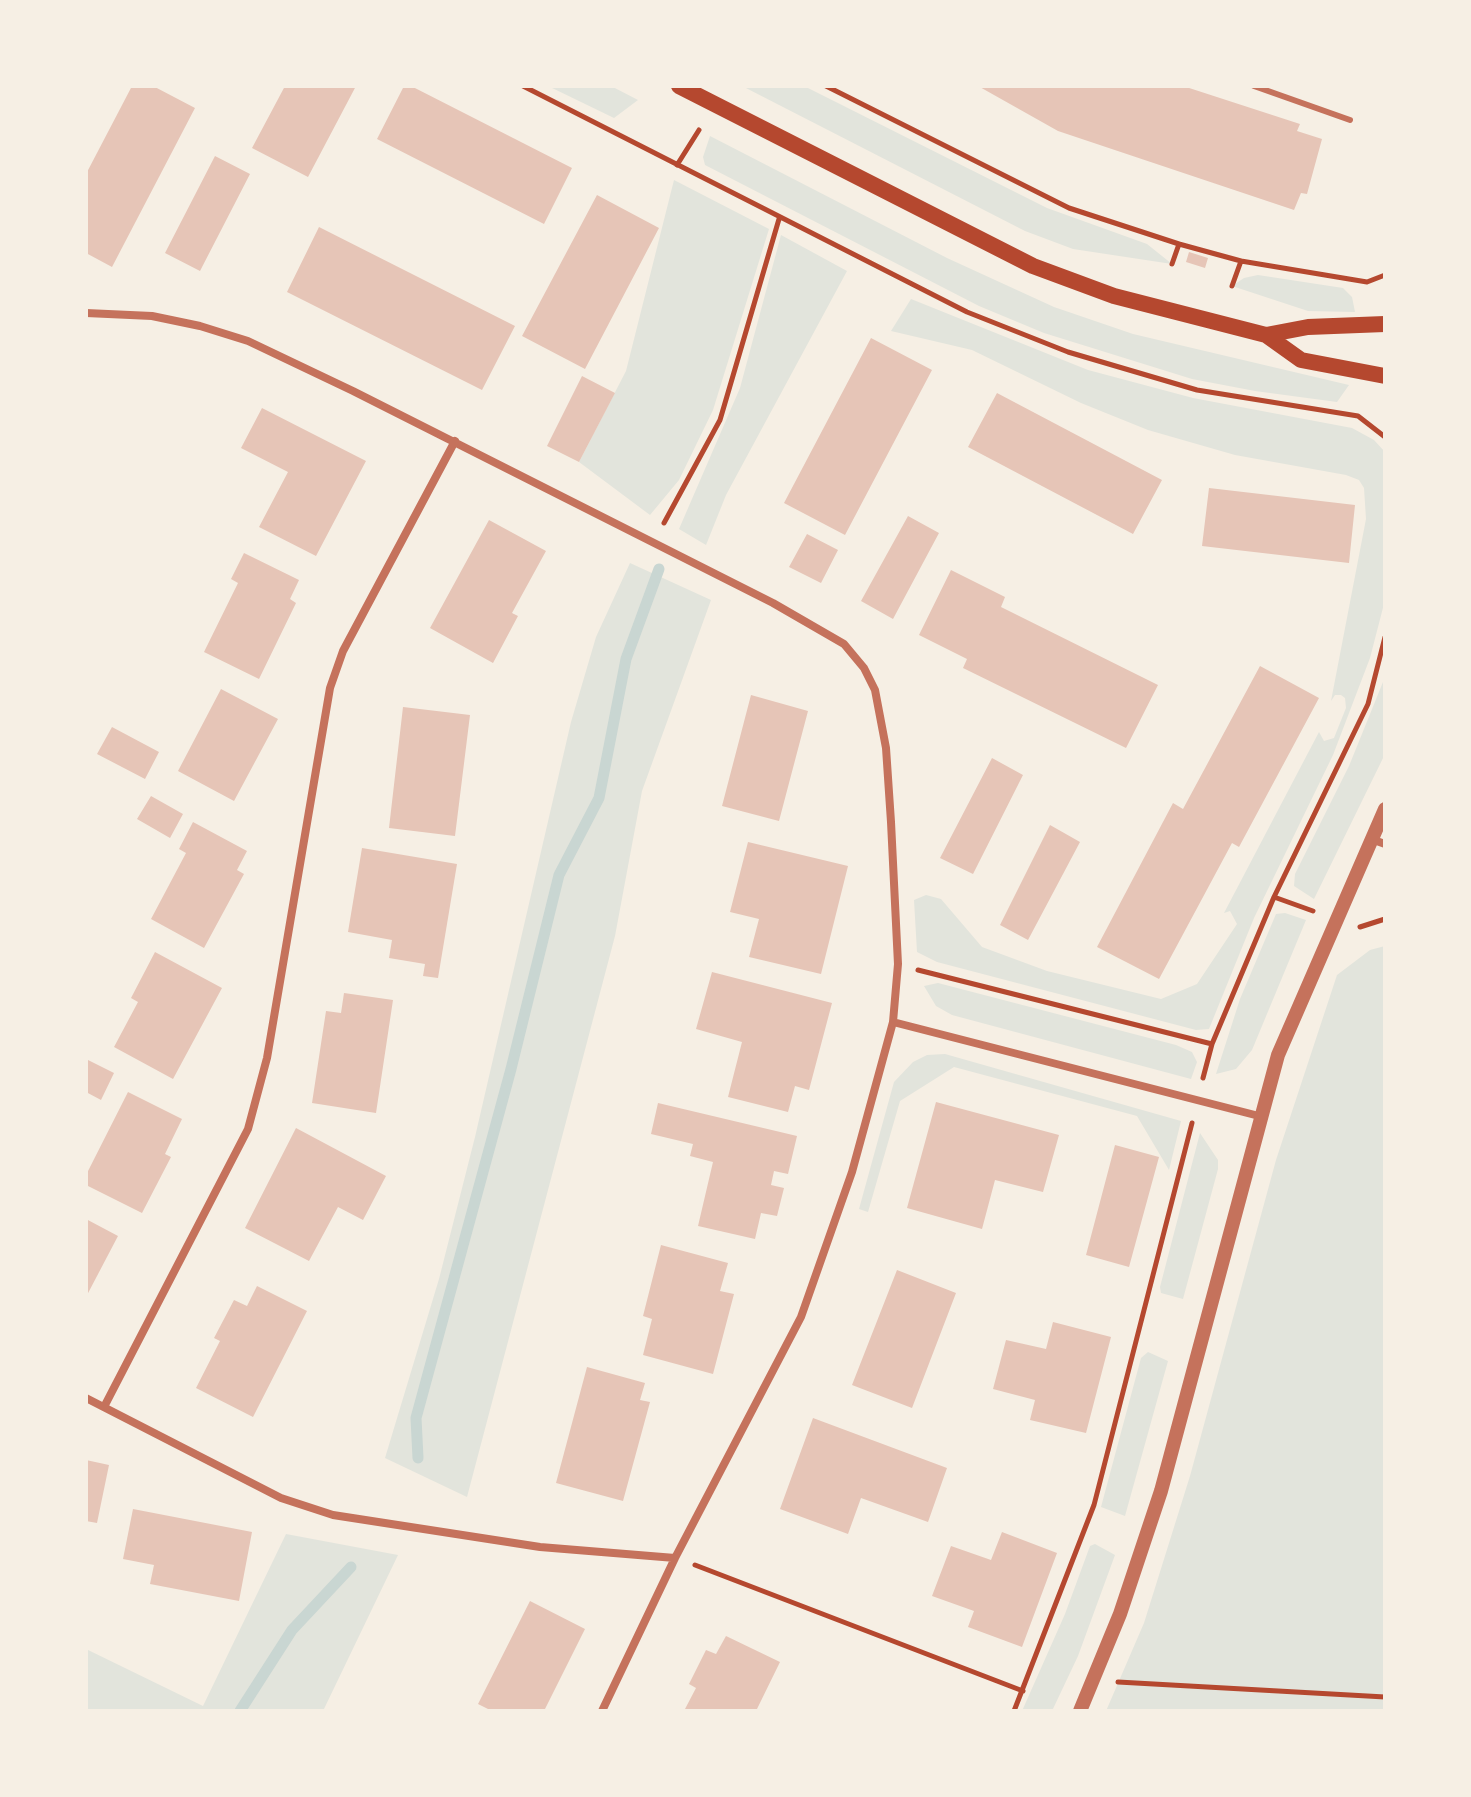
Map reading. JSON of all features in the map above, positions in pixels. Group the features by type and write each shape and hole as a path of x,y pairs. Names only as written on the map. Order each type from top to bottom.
{"main road":[{"path":"679,86 1033,266 1114,296 1266,335 1301,360 1385,376"},
{"path":"1266,335 1308,327 1385,324"}],"street":[{"path":"86,313 152,316 248,341 455,441 773,603 844,644 864,668 875,690 886,748 898,964 893,1022 852,1172 801,1317 675,1558 602,1711"},
{"path":"104,1407 248,1129 267,1058 330,688 343,651 455,441"},
{"path":"1080,1711 1095,1680 1161,1491 1259,1116 1278,1055 1378,842 1385,809"},
{"path":"893,1022 1259,1116"},
{"path":"86,1398 281,1498 333,1515 540,1547 675,1558"}],"lane":[{"path":"1254,86 1350,120"}],"path":[{"path":"523,86 779,219 967,312 1068,352 1197,390 1358,416 1385,437"},
{"path":"826,86 1069,208 1241,261 1367,282 1385,275"},
{"path":"677,165 699,130"},
{"path":"653,544 720,420 779,219"},
{"path":"1172,264 1179,244"},
{"path":"1232,286 1241,261"},
{"path":"1014,1711 1094,1505 1212,1044 1274,897 1368,704 1385,637"},
{"path":"1364,929 1385,919"},
{"path":"898,964 1212,1044"},
{"path":"675,1558 1023,1691"},
{"path":"1095,1680 1385,1697"}],"shaded area":[{"path":"548,86 611,86 638,100 614,118"},
{"path":"742,86 804,86 1047,208 1147,244 1172,264 1073,249 1025,231"},
{"path":"710,136 947,258 1054,307 1133,334 1349,385 1337,402 1255,391 1192,379 1044,333 979,306 705,165 703,157"},
{"path":"674,180 769,229 713,410 679,480 650,515 579,462 626,371"},
{"path":"781,235 847,271 726,495 706,545 679,529 740,388"},
{"path":"1258,275 1343,288 1352,297 1355,312 1308,311 1232,286 1244,278"},
{"path":"911,299 1088,370 1193,398 1352,428 1374,440 1385,452 1385,600 1370,658 1333,755 1254,918 1209,1029 1196,1030 937,962 917,952 914,900 926,895 941,899 982,947 1047,971 1161,999 1197,984 1237,924 1230,911 1224,913 1319,732 1324,741 1334,738 1346,708 1345,698 1341,695 1335,695 1331,701 1366,519 1364,488 1359,480 1346,475 1235,455 1148,430 1081,403 972,350 891,331"},
{"path":"630,563 711,600 642,791 615,936 467,1497 385,1458 439,1279 475,1137 571,722 596,637"},
{"path":"1385,677 1385,754 1314,899 1294,886 1295,874 1349,766"},
{"path":"1285,913 1306,920 1252,1050 1236,1069 1216,1074 1240,999 1276,914"},
{"path":"1385,946 1385,1711 1106,1711 1144,1623 1190,1476 1276,1160 1337,975 1370,950"},
{"path":"938,983 1176,1045 1192,1052 1197,1062 1191,1079 952,1015 936,1006 924,986"},
{"path":"945,1054 1181,1121 1169,1170 1137,1116 954,1067 900,1101 868,1212 859,1209 894,1082 913,1062 927,1055"},
{"path":"1200,1133 1218,1160 1218,1169 1183,1299 1161,1293 1160,1287"},
{"path":"1148,1352 1168,1361 1125,1516 1101,1507 1141,1358"},
{"path":"286,1534 398,1555 323,1711 86,1711 86,1649 203,1706"},
{"path":"1095,1544 1115,1555 1078,1656 1052,1711 1022,1711 1065,1614 1090,1546"}],"building":[{"path":"132,86 153,86 195,108 112,267 86,253 86,174"},
{"path":"285,86 356,86 308,177 252,148"},
{"path":"404,86 411,86 572,168 544,224 377,139"},
{"path":"978,86 1183,86 1300,124 1297,131 1322,139 1307,194 1301,193 1294,210 1058,131"},
{"path":"215,156 250,174 200,271 165,253"},
{"path":"597,195 659,228 585,369 522,336"},
{"path":"319,227 515,326 482,390 287,292"},
{"path":"1189,252 1208,258 1205,268 1186,262"},
{"path":"871,338 932,370 845,535 784,503"},
{"path":"582,376 615,393 579,462 547,446"},
{"path":"997,393 1162,480 1133,534 968,447"},
{"path":"262,408 366,461 316,556 259,527 288,472 241,448"},
{"path":"1209,488 1355,505 1349,563 1202,546"},
{"path":"908,516 939,533 893,619 861,601"},
{"path":"489,520 546,551 512,613 518,616 493,663 430,628"},
{"path":"807,534 838,550 821,583 789,567"},
{"path":"244,553 299,580 290,599 296,603 259,679 204,652 238,583 231,579"},
{"path":"951,570 1005,597 1001,607 1158,685 1126,748 963,668 967,659 919,635"},
{"path":"1260,666 1319,698 1239,847 1232,843 1159,979 1097,947 1173,803 1183,809"},
{"path":"221,689 278,719 234,801 178,771"},
{"path":"751,695 808,711 779,821 722,806"},
{"path":"403,707 470,715 455,836 389,828"},
{"path":"112,727 159,752 145,779 97,754"},
{"path":"992,758 1023,775 973,874 940,858"},
{"path":"151,796 183,814 170,838 137,819"},
{"path":"193,822 247,851 237,870 244,874 204,948 151,919 186,853 179,849"},
{"path":"1050,825 1080,842 1028,940 1000,925"},
{"path":"748,842 848,866 821,974 749,957 759,919 730,912"},
{"path":"362,848 457,864 438,978 423,976 425,964 389,958 392,940 348,932"},
{"path":"155,952 222,988 173,1079 114,1047 138,1002 131,998"},
{"path":"712,972 832,1003 809,1090 795,1086 788,1112 728,1097 742,1042 696,1029"},
{"path":"344,993 393,1000 376,1113 312,1103 326,1011 341,1013"},
{"path":"86,1059 114,1073 101,1100 86,1092"},
{"path":"128,1092 182,1119 165,1154 171,1157 142,1213 86,1185 86,1175"},
{"path":"936,1102 1059,1135 1043,1192 995,1180 982,1229 907,1208"},
{"path":"658,1103 797,1136 788,1174 774,1171 771,1185 784,1188 777,1216 761,1213 755,1239 698,1226 713,1162 690,1156 693,1144 651,1134"},
{"path":"296,1128 386,1176 363,1220 338,1207 309,1261 245,1228"},
{"path":"1115,1145 1159,1157 1129,1267 1086,1255"},
{"path":"86,1219 118,1236 86,1297"},
{"path":"661,1245 728,1263 720,1291 734,1294 713,1374 643,1355 652,1319 643,1316"},
{"path":"897,1270 956,1293 912,1408 852,1385"},
{"path":"257,1286 307,1311 253,1417 196,1388 220,1341 214,1338 234,1300 247,1306"},
{"path":"1053,1322 1111,1337 1086,1433 1030,1420 1035,1400 993,1389 1006,1340 1046,1349"},
{"path":"587,1367 645,1383 640,1400 650,1402 623,1501 556,1483"},
{"path":"813,1418 947,1468 928,1522 861,1498 848,1534 780,1509"},
{"path":"86,1460 109,1465 97,1523 86,1521"},
{"path":"133,1509 252,1532 239,1601 150,1584 154,1565 123,1559"},
{"path":"1002,1532 1057,1553 1022,1647 968,1627 974,1611 932,1596 951,1546 991,1560"},
{"path":"530,1601 585,1629 544,1711 492,1711 478,1704"},
{"path":"726,1636 780,1662 756,1711 685,1709 696,1688 689,1684 706,1650 716,1654"}],"waterway":[{"path":"418,1458 416,1418 511,1069 559,875 599,798 626,659 659,569"},
{"path":"240,1711 292,1630 351,1567"}]}
